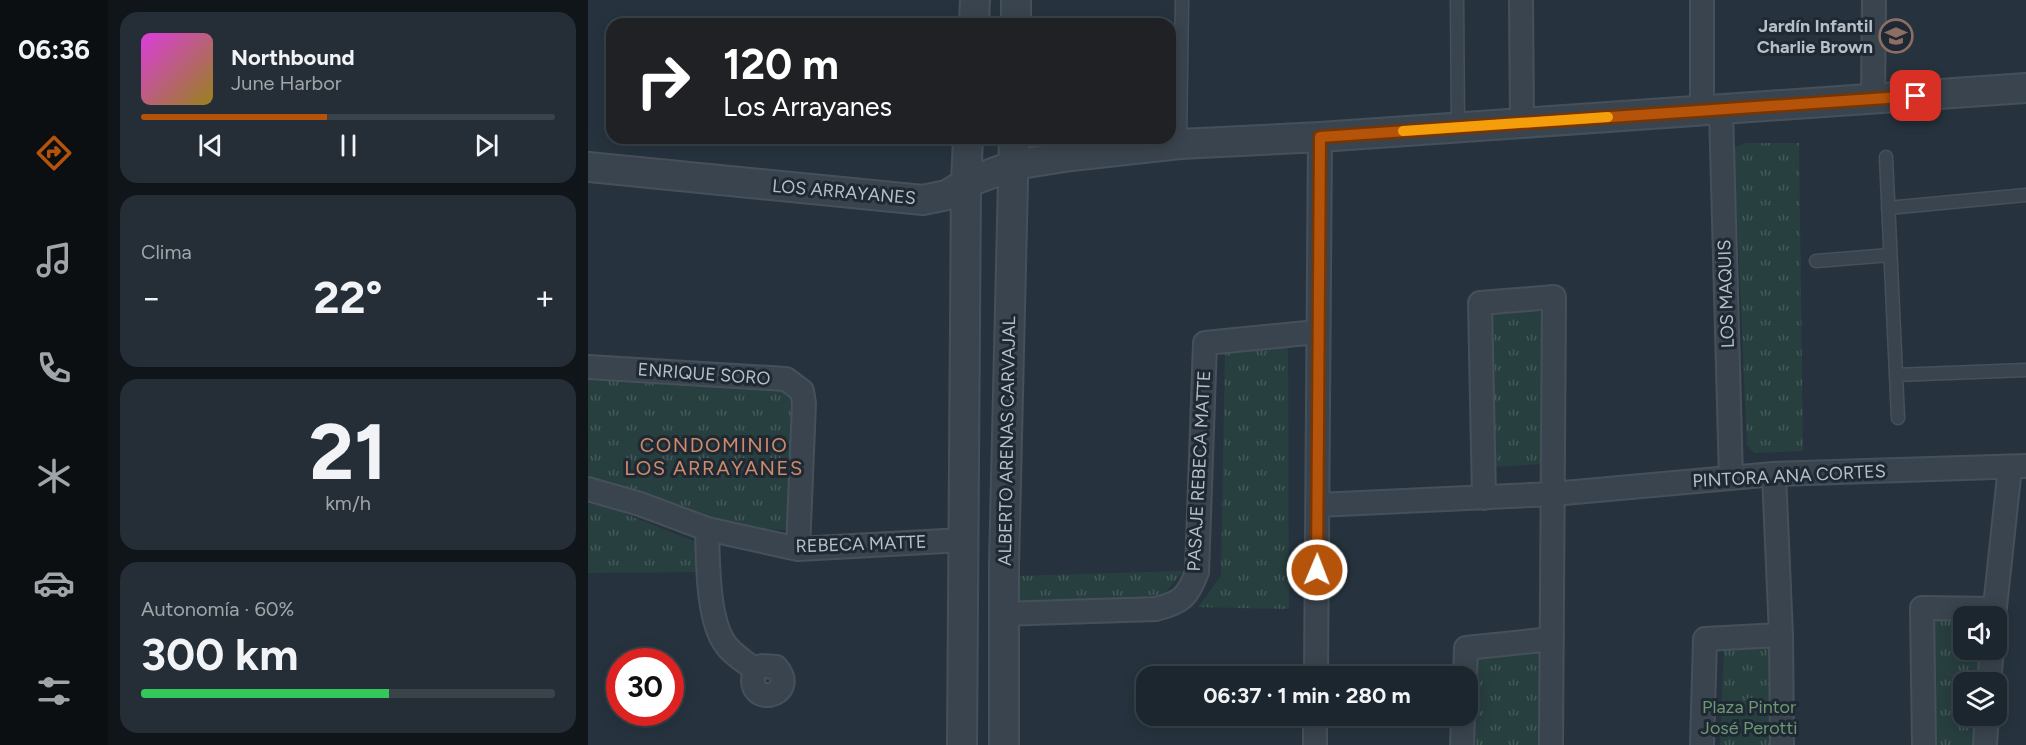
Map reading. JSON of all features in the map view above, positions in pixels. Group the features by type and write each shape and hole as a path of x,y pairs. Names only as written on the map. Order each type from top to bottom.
{"street":[{"path":"974,18 975,0"},
{"path":"1016,0 1016,18"},
{"path":"1521,0 1522,122"},
{"name":"LOS MAQUIS","path":"1702,0 1711,111 1731,478"},
{"path":"1873,99 1874,0"},
{"name":"LOS ARRAYANES","path":"588,167 922,200 947,195 1014,152 1071,156 1180,144 1320,137 2026,88"},
{"path":"1316,666 1320,137"},
{"path":"962,745 968,144"},
{"name":"ALBERTO ARENAS CARVAJAL","path":"1004,745 1003,614 1014,152"},
{"path":"1484,498 1480,303 1554,297 1551,745"},
{"name":"PASAJE REBECA MATTE","path":"1003,614 1156,609 1176,604 1190,589 1197,572 1205,343 1317,332"},
{"name":"ENRIQUE SORO","path":"588,367 786,380 802,391 804,403 798,549"},
{"path":"1995,606 2018,466"},
{"name":"PINTORA ANA CORTES","path":"1318,505 1553,494 1774,474 2018,466"},
{"path":"1774,474 1781,635 1782,745"},
{"name":"REBECA MATTE","path":"588,489 640,504 706,529 798,549 963,540"},
{"path":"706,529 708,583 715,621 725,645 755,670"},
{"path":"1924,745 1922,608 1953,610"},
{"path":"1702,745 1705,639 1781,635"},
{"path":"1465,666 1466,648 1552,639"},
{"path":"1315,726 1315,745"},
{"path":"1462,745 1463,726"},
{"path":"1986,745 1987,726"}],"lane":[{"path":"1180,144 1182,0"},
{"path":"1457,0 1458,127"},
{"path":"1886,157 1898,418"},
{"path":"1888,208 2026,195"},
{"path":"1816,261 1890,255"},
{"path":"1896,375 2026,370"}],"green space":[{"path":"1746,143 1799,143 1803,451 1754,453 1747,445 1734,148"},
{"path":"1544,312 1544,464 1491,467 1491,313"},
{"path":"1288,342 1289,609 1198,607 1221,576 1225,349"},
{"path":"588,379 779,386 789,392 794,402 790,530 738,525 588,477"},
{"path":"588,503 608,507 698,543 698,572 588,573"},
{"path":"1183,571 1163,595 1016,602 1016,576"},
{"path":"1928,616 1953,617 1953,660 1984,660 1983,672 1953,672 1953,726 1979,726 1978,745 1930,745"},
{"name":"Plaza Pintor José Perotti","path":"1776,642 1777,745 1720,745 1724,643"},
{"path":"1542,652 1545,745 1472,745 1472,726 1478,726 1478,666 1474,666 1474,657"}],"slow traffic":[{"path":"1403,131 1608,117"}],"place":[{"name":"Jardín Infantil Charlie Brown","path":"1896,36"}],"district":[{"name":"CONDOMINIO LOS ARRAYANES","path":"714,456"}],"route":[{"path":"1317,570 1320,137 1916,96"}]}
